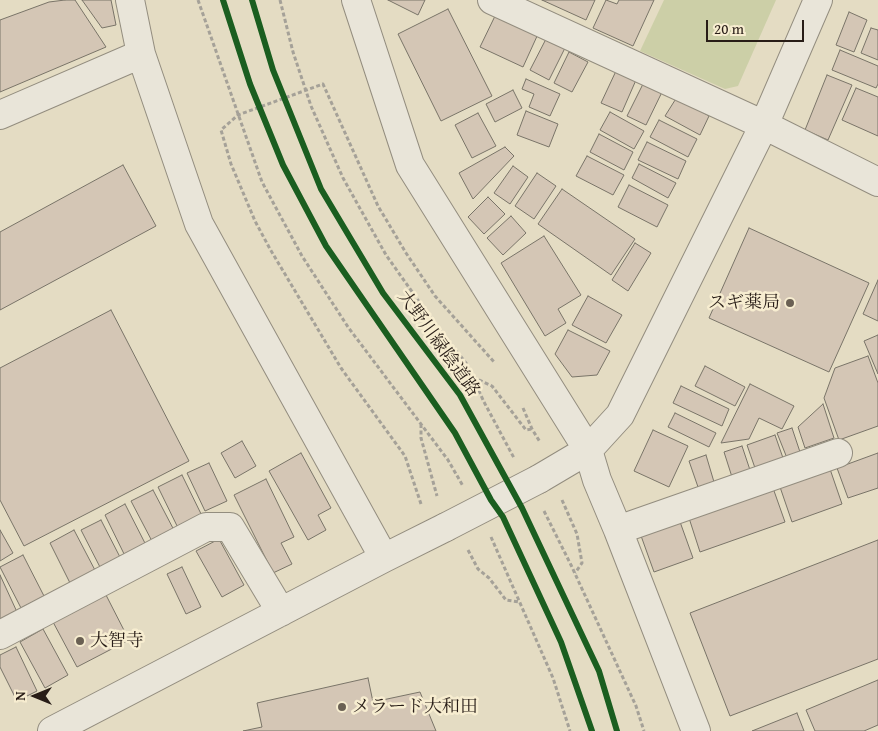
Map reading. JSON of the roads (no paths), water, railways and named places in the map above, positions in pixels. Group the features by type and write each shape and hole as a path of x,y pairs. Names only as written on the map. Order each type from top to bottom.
{"street":[{"path":"130,0 141,54 199,224 384,558"},
{"path":"356,0 410,165 588,450 597,480 696,731"},
{"path":"492,0 764,125 878,182"},
{"path":"58,729 446,527 528,471 588,450 620,415 764,125 818,0"},
{"path":"0,115 141,54"},
{"path":"618,530 838,453"},
{"path":"0,635 206,527 230,527 281,612"}],"place":[{"name":"スギ薬局","path":"790,303"},
{"name":"大智寺","path":"80,641"},
{"name":"メラード大和田","path":"342,707"}]}
